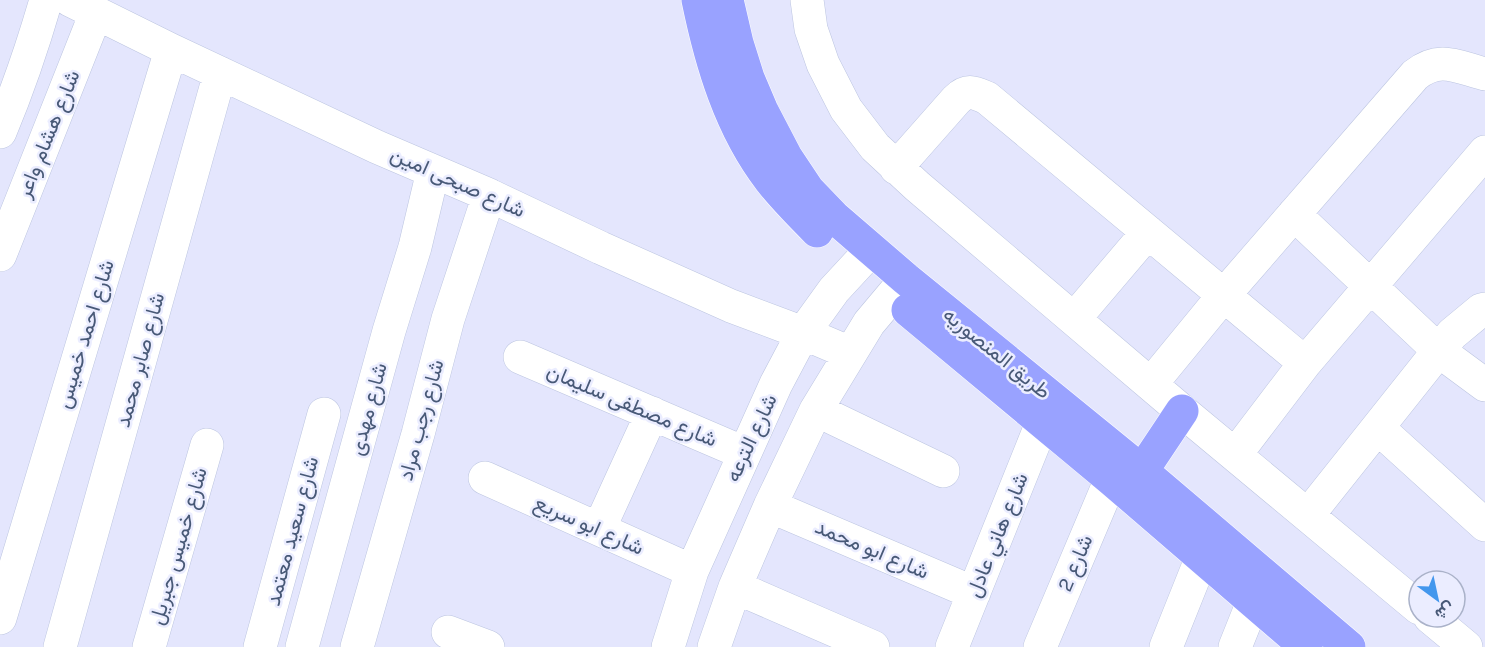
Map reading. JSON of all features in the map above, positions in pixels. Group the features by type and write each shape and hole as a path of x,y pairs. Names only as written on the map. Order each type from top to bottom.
{"main road":[{"name":"طريق المنصوريه","path":"698,0 716,72 730,110 748,146 769,179 819,234 864,258"},
{"name":"طريق المنصوريه","path":"727,0 748,78 786,157 808,190 834,218 864,258 1126,475 1349,647"},
{"name":"طريق المنصوريه","path":"899,288 1042,423 1126,475 1202,557 1306,647"},
{"path":"1126,475 1182,411"}],"street":[{"path":"0,132 17,91 46,0"},
{"path":"807,0 811,29 823,64 846,109 896,168 1182,411 1407,598"},
{"name":"شارع صبحى امين","path":"83,6 377,147 489,195 600,248 731,306 850,353"},
{"name":"شارع هشام واعر","path":"0,255 83,6"},
{"name":"شارع احمد خميس","path":"0,618 171,50"},
{"path":"1151,384 1224,295 1415,75 1424,68 1442,63 1485,74"},
{"name":"شارع صابر محمد","path":"60,647 219,73"},
{"path":"896,168 956,100 968,92 977,93 987,98 1305,363"},
{"path":"1235,455 1305,363 1485,152"},
{"name":"شارع مهدى","path":"302,647 389,331 415,247 433,171"},
{"name":"شارع رجب مراد","path":"357,647 418,434 448,319 489,195"},
{"path":"1294,214 1439,351 1485,385"},
{"path":"1074,319 1148,232"},
{"name":"شارع الترعه","path":"668,647 692,571 776,384 803,333 834,290 864,258"},
{"path":"714,647 735,587 816,410 869,323 899,288"},
{"path":"1308,515 1452,334 1485,309"},
{"name":"شارع مصطفى سليمان","path":"520,357 744,453"},
{"path":"816,410 943,471"},
{"path":"599,529 652,413"},
{"name":"شارع سعيد معتمد","path":"260,647 324,414"},
{"name":"شارع هاني عادل","path":"952,647 1042,423"},
{"path":"1378,429 1485,525"},
{"name":"شارع خميس جبريل","path":"149,647 207,445"},
{"name":"شارع 2","path":"1040,647 1126,475"},
{"name":"شارع ابو سريع","path":"485,478 692,571"},
{"name":"شارع ابو محمد","path":"771,506 974,593"},
{"path":"1166,647 1202,557"},
{"path":"735,587 873,647"},
{"path":"1235,647 1253,602"},
{"path":"1444,629 1466,647"},
{"path":"448,632 488,647"}]}
